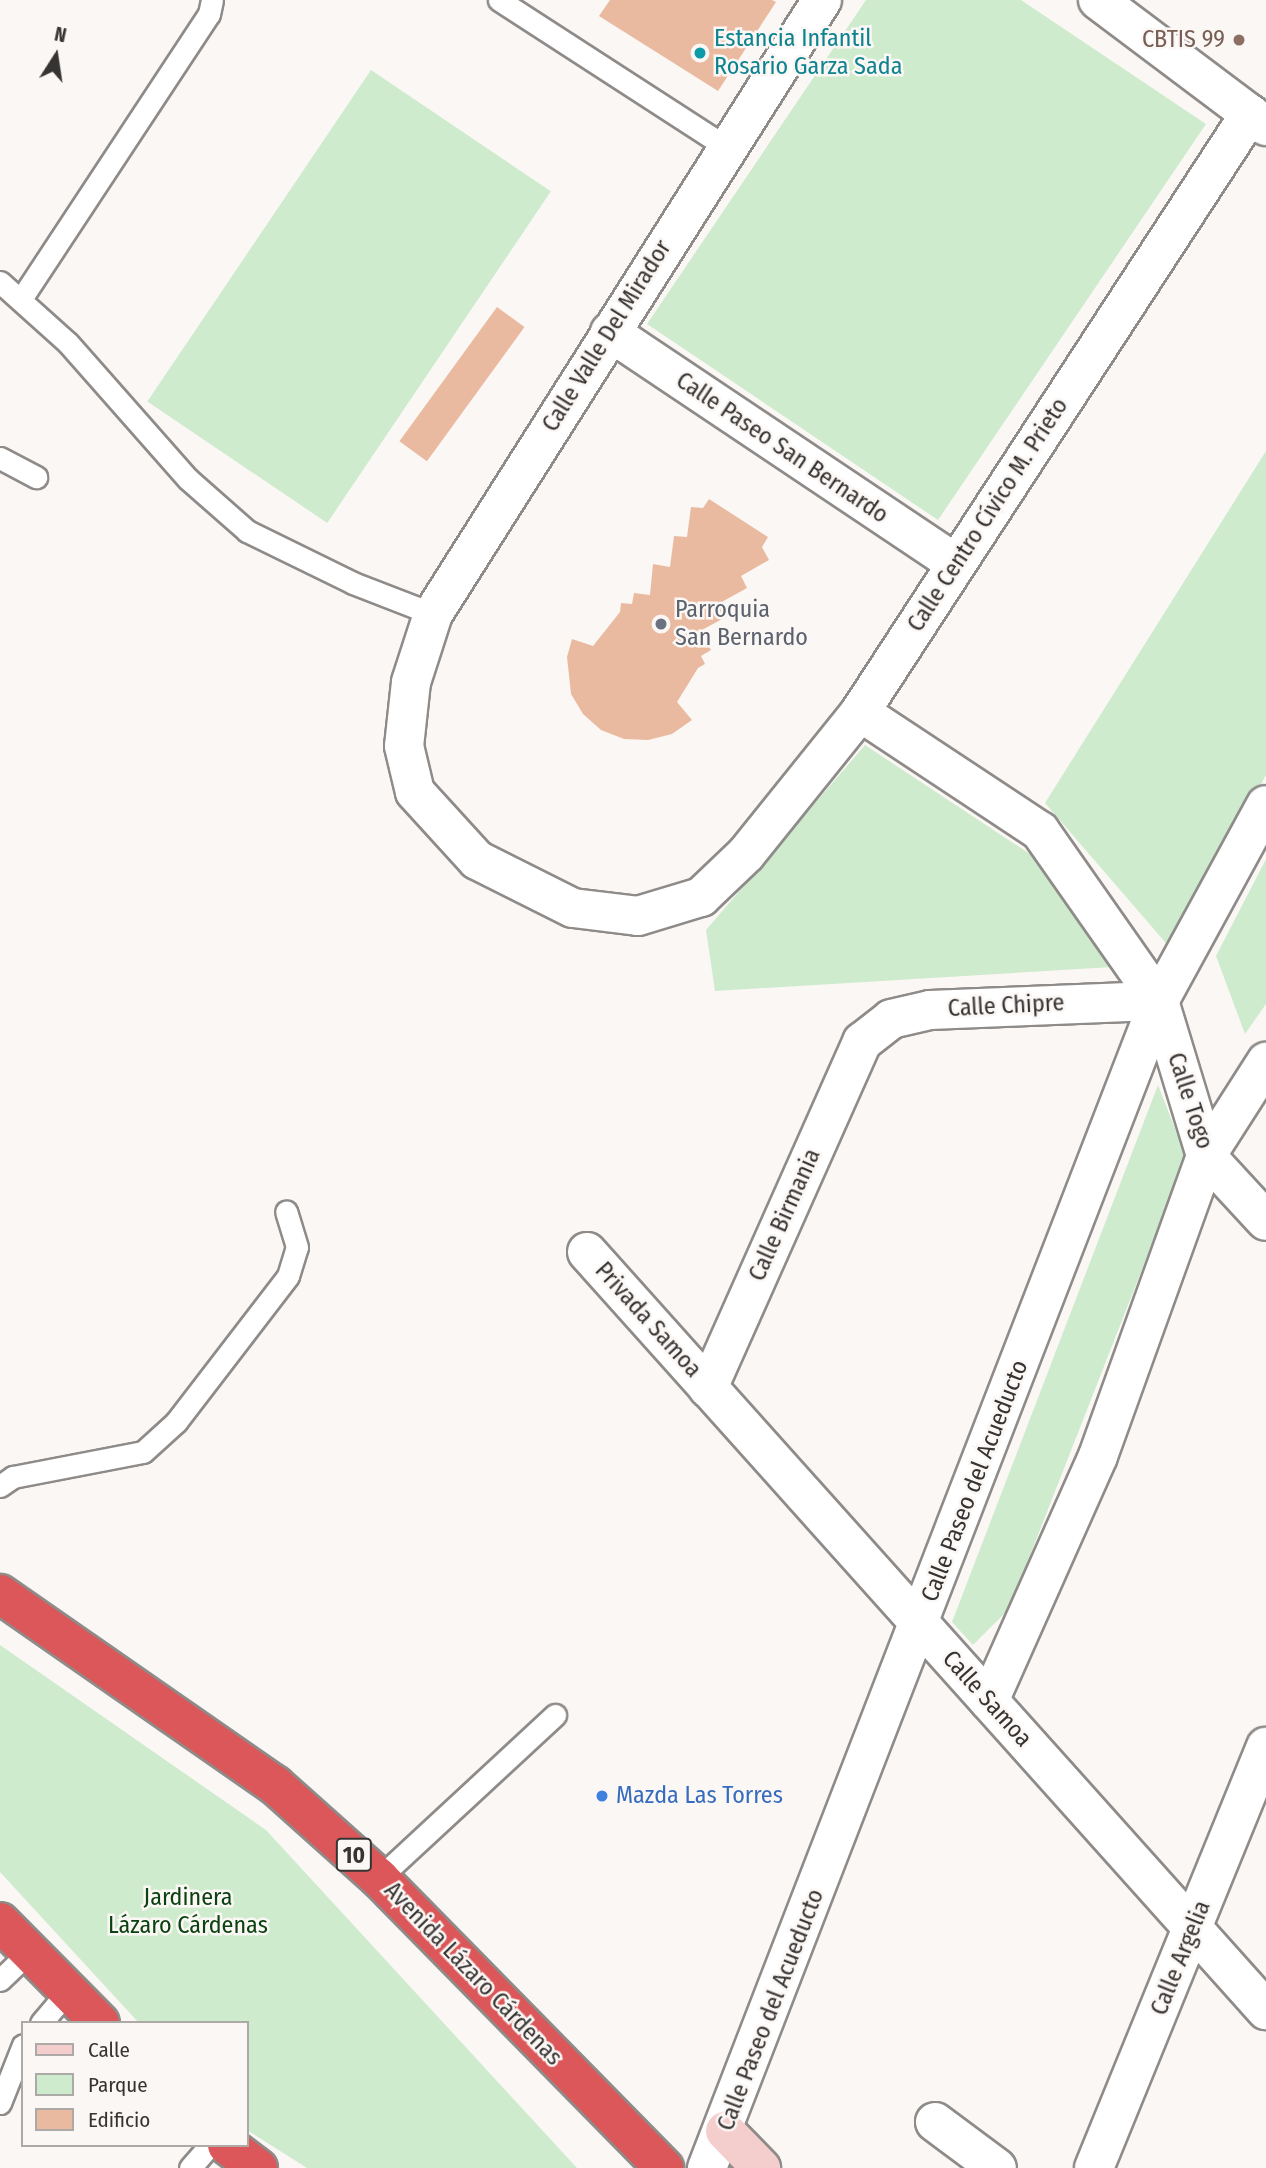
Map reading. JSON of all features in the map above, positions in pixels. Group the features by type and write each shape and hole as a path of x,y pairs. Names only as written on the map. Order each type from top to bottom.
{"highway":[{"name":"Avenida Lázaro Cárdenas","path":"0,1594 275,1785 379,1878 664,2168"},
{"path":"0,1922 98,2021"},
{"path":"230,2147 258,2168"}],"main road":[{"path":"725,2131 761,2168"}],"street":[{"name":"Calle Valle Del Mirador","path":"701,897 638,916 573,908 477,860 415,792 404,746 411,682 433,614 726,147 822,0"},
{"path":"1098,0 1258,120"},
{"name":"Calle Centro Cívico M. Prieto","path":"701,897 746,854 860,712 955,563 1258,120"},
{"name":"Calle Paseo San Bernardo","path":"610,332 955,563"},
{"name":"Calle Togo","path":"860,712 1040,831 1158,1001 1206,1156 1266,1222"},
{"name":"Calle Paseo del Acueducto","path":"707,2168 725,2131 1158,1001 1266,805"},
{"name":"Calle Chipre","path":"862,1042 891,1019 930,1010 1158,1001"},
{"name":"Calle Birmania","path":"708,1388 862,1042"},
{"path":"989,1701 1098,1457 1206,1156 1266,1062"},
{"name":"Privada Samoa","path":"587,1252 708,1388"},
{"name":"Calle Samoa","path":"708,1388 1266,2010"},
{"name":"Calle Argelia","path":"1094,2168 1194,1929 1266,1747"},
{"path":"935,2122 996,2168"}],"lane":[{"path":"21,299 209,15 212,0"},
{"path":"499,0 726,147"},
{"path":"0,282 21,299 134,414 188,479 247,531 354,583 433,614"},
{"path":"0,458 36,477"},
{"path":"0,1486 13,1477 143,1452 176,1422 288,1276 298,1247 286,1212"},
{"path":"379,1878 555,1715"},
{"path":"0,1980 29,1952"},
{"path":"43,2021 68,1991"},
{"path":"0,2103 21,2050"},
{"path":"190,2168 208,2147"}],"green space":[{"path":"866,0 1021,0 1206,124 938,520 647,324"},
{"path":"371,70 551,191 327,523 147,402"},
{"path":"1266,451 1266,775 1171,949 1045,803"},
{"path":"865,745 1045,864 1113,967 715,991 706,930"},
{"path":"1266,859 1266,1004 1245,1034 1216,956"},
{"path":"1158,1085 1186,1157 1009,1609 973,1645 952,1622"},
{"name":"Jardinera Lázaro Cárdenas","path":"0,1645 266,1830 577,2168 307,2168 248,2131 248,2021 137,2021 0,1872"}],"building":[{"name":"Estancia Infantil Rosario Garza Sada","path":"610,0 776,2 718,91 599,16"},
{"path":"497,307 525,327 427,461 399,441"},
{"name":"Parroquia San Bernardo","path":"709,499 768,537 762,547 769,560 741,576 747,588 718,604 726,617 700,631 711,650 701,656 705,664 698,668 677,702 692,720 672,734 648,740 624,739 601,730 583,714 571,694 567,657 572,639 593,646 620,612 621,603 632,604 634,593 650,595 653,564 670,567 674,536 687,537 691,507 703,508"}],"place":[{"name":"CBTIS 99","path":"1239,40"},
{"name":"Estancia Infantil Rosario Garza Sada","path":"700,53"},
{"name":"Parroquia San Bernardo","path":"661,624"},
{"name":"Mazda Las Torres","path":"602,1796"}]}
